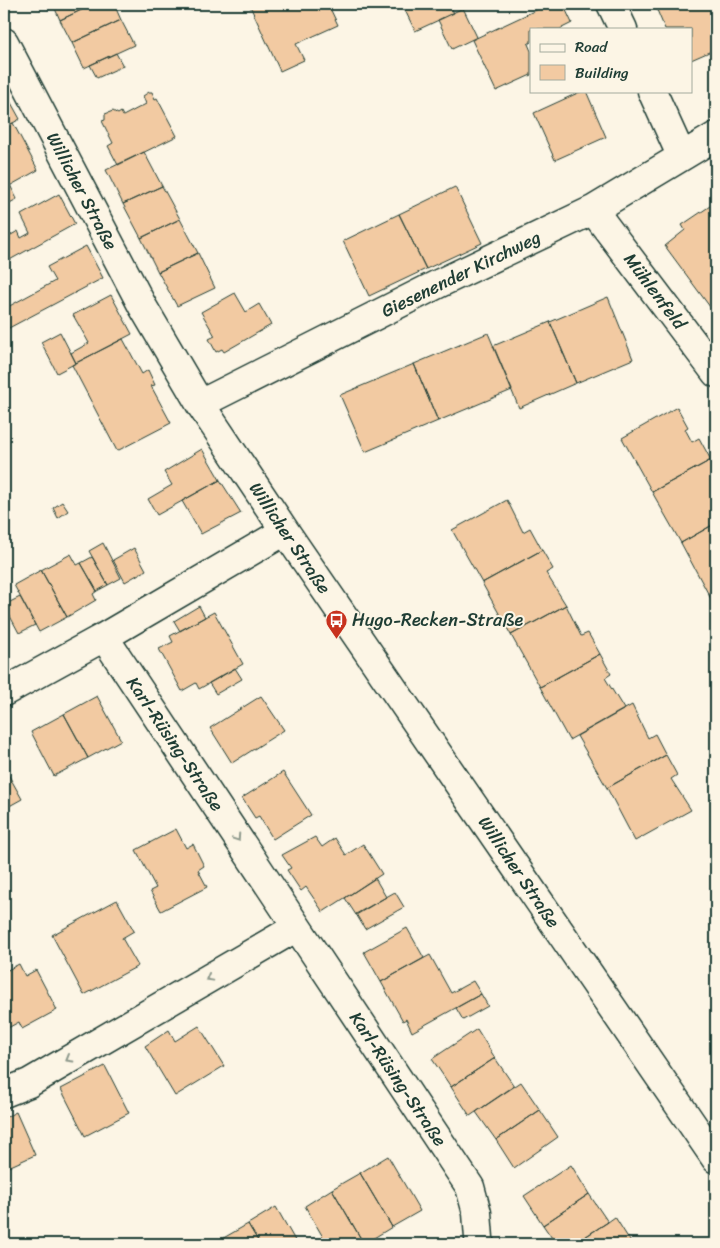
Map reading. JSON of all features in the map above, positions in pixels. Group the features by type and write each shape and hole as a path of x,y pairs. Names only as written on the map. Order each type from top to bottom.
{"street":[{"path":"611,4 623,28"},
{"name":"Willicher Straße","path":"4,42 143,307 200,404 716,1159"},
{"path":"652,92 681,155"},
{"name":"Giesenender Kirchweg","path":"200,404 438,284 593,210 681,155 716,136"},
{"name":"Mühlenfeld","path":"593,210 716,373"},
{"path":"4,692 104,637 285,531"},
{"name":"Karl-Rüsing-Straße","path":"104,637 470,1187 478,1213 478,1238"},
{"path":"4,1093 28,1083 250,963 297,927"}],"building":[{"path":"53,4 94,4 60,20"},
{"path":"94,4 114,4 121,20 72,43 60,20"},
{"path":"255,4 328,4 338,25 296,44 304,60 280,71 250,6"},
{"path":"402,4 449,4 454,13 415,31"},
{"path":"549,4 563,4 572,23 562,28 530,28 530,43 528,44 530,49 530,75 496,91 472,40"},
{"path":"673,4 714,4 716,8 716,49 692,60 692,28 665,28 657,10"},
{"path":"463,8 477,37 452,49 438,20"},
{"path":"121,20 134,45 84,68 72,43"},
{"path":"116,53 123,66 97,78 90,65"},
{"path":"4,90 20,119 4,128"},
{"path":"152,92 155,99 157,98 177,136 118,165 108,146 113,143 102,121 105,120 105,114 113,111 118,114 121,112 123,116 146,104 143,96"},
{"path":"580,92 586,92 606,137 555,160 534,113"},
{"path":"13,123 38,170 4,189 4,128"},
{"path":"144,152 162,186 123,204 106,170"},
{"path":"10,185 17,199 4,206 4,189"},
{"path":"162,186 180,219 141,238 123,204"},
{"path":"455,187 482,243 426,269 399,214"},
{"path":"59,194 75,224 4,263 4,239 18,231 21,238 30,233 21,215"},
{"path":"716,202 716,238 714,239 716,242 716,315 665,246 685,230 682,225"},
{"path":"399,214 426,269 369,296 343,241"},
{"path":"180,219 198,253 158,272 141,238"},
{"path":"86,246 103,278 7,329 4,323 4,309 55,281 47,267"},
{"path":"198,253 215,288 177,306 158,272"},
{"path":"235,293 246,312 259,304 271,325 224,352 222,349 216,352 209,339 215,336 201,312"},
{"path":"111,295 132,334 76,363 71,353 89,343 73,315"},
{"path":"608,297 633,359 576,383 550,322"},
{"path":"550,322 576,383 519,408 493,346"},
{"path":"60,332 76,363 57,373 41,342"},
{"path":"488,333 512,390 438,421 414,364"},
{"path":"123,339 142,374 148,370 155,385 151,386 171,423 117,451 72,365"},
{"path":"414,364 438,421 365,452 340,395"},
{"path":"677,407 688,427 685,429 692,442 699,438 711,460 652,492 622,438"},
{"path":"202,449 220,480 157,515 148,499 172,485 164,472"},
{"path":"711,460 716,469 716,523 681,543 652,492"},
{"path":"220,480 241,513 201,534 182,501"},
{"path":"507,500 523,532 530,528 542,550 482,583 452,530"},
{"path":"62,502 68,511 58,518 53,508"},
{"path":"716,523 716,593 710,597 681,543"},
{"path":"103,543 121,578 108,585 89,551"},
{"path":"134,548 146,570 125,582 113,560"},
{"path":"542,550 553,569 546,573 566,605 511,635 482,583"},
{"path":"71,554 77,565 81,563 97,591 93,594 96,600 67,617 41,570"},
{"path":"92,557 108,585 97,591 81,563"},
{"path":"41,570 67,617 39,632 14,585"},
{"path":"716,593 716,608 710,597"},
{"path":"20,597 35,625 19,633 4,605"},
{"path":"566,605 581,636 588,633 600,654 540,687 511,635"},
{"path":"199,606 205,617 180,631 174,621"},
{"path":"214,612 243,664 199,689 196,683 182,691 159,649 173,642 170,636"},
{"path":"600,654 611,674 605,678 624,709 569,740 540,687"},
{"path":"235,668 242,679 216,694 209,683"},
{"path":"97,696 121,740 88,758 64,714"},
{"path":"261,696 284,730 232,763 210,728"},
{"path":"632,705 648,738 655,734 666,755 607,788 577,736"},
{"path":"64,714 88,758 54,776 31,732"},
{"path":"666,755 677,775 671,779 691,810 635,841 607,788"},
{"path":"4,767 22,799 4,809"},
{"path":"283,772 311,815 273,839 259,816 255,818 242,798"},
{"path":"176,829 186,848 193,844 204,866 198,870 207,887 161,911 150,891 156,888 136,850"},
{"path":"315,837 322,847 335,838 346,855 363,844 382,874 323,912 306,887 301,891 287,870 291,868 282,855"},
{"path":"375,878 386,897 356,915 345,898"},
{"path":"395,892 404,907 365,929 356,914"},
{"path":"117,900 134,931 122,938 138,966 84,995 52,935"},
{"path":"407,928 424,958 381,982 364,952"},
{"path":"430,955 451,993 473,981 481,994 412,1032 406,1019 403,1021 381,982"},
{"path":"19,964 25,976 36,970 57,1010 22,1029 19,1022 4,1030 4,972"},
{"path":"481,994 488,1006 463,1020 456,1008"},
{"path":"199,1026 224,1066 175,1096 145,1046 169,1030 175,1041"},
{"path":"477,1029 495,1058 451,1087 432,1059"},
{"path":"495,1058 514,1086 470,1116 451,1087"},
{"path":"105,1066 129,1113 85,1136 61,1089"},
{"path":"521,1082 540,1110 496,1140 476,1112"},
{"path":"540,1110 558,1137 514,1168 496,1140"},
{"path":"16,1112 35,1155 4,1169 4,1118"},
{"path":"388,1156 420,1211 392,1227 360,1173"},
{"path":"571,1165 589,1194 543,1225 524,1196"},
{"path":"360,1173 392,1227 364,1244 332,1189"},
{"path":"332,1189 364,1244 327,1244 305,1206"},
{"path":"589,1194 608,1222 574,1244 556,1244 543,1225"},
{"path":"276,1207 297,1244 260,1244 248,1224"},
{"path":"615,1217 632,1244 574,1244 608,1222"},
{"path":"248,1224 260,1244 222,1244 220,1240"}],"place":[{"name":"Hugo-Recken-Straße","path":"336,639"}]}
